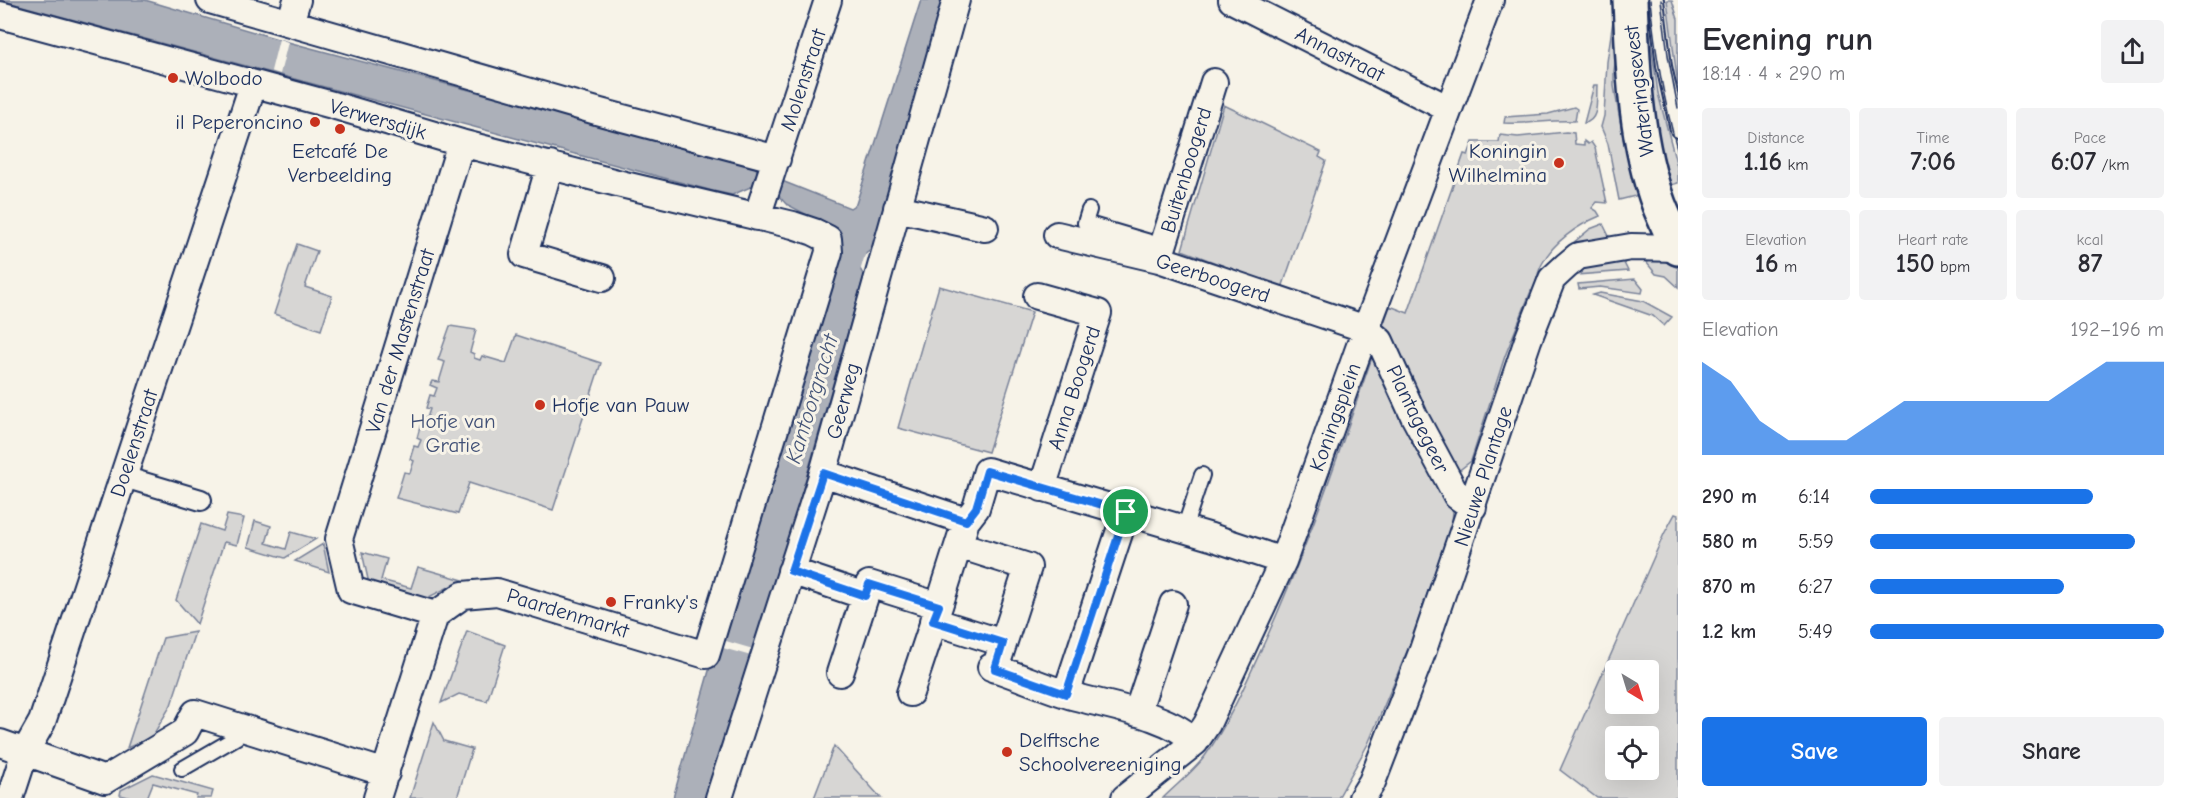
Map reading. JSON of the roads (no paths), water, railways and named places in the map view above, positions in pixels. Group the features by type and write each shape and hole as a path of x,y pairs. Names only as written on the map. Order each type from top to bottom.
{"main road":[{"name":"Wateringsevest","path":"1630,0 1638,118 1653,186 1678,248"}],"street":[{"path":"210,0 294,11 600,112 775,166 760,207"},
{"name":"Molenstraat","path":"775,166 828,0"},
{"name":"Geerweg","path":"718,798 823,473 956,0"},
{"name":"Annastraat","path":"1232,0 1449,109"},
{"name":"Koningsplein","path":"1125,798 1195,742 1207,724 1283,561 1366,329 1490,0"},
{"name":"Verwersdijk","path":"0,15 336,106 461,143 625,185 760,207 793,225 828,239 829,252 705,655"},
{"name":"Buitenboogerd","path":"1161,253 1214,82"},
{"name":"Doelenstraat","path":"10,798 26,752 42,722 253,85"},
{"name":"Van der Mastenstraat","path":"435,615 351,590 339,539 461,143"},
{"path":"550,165 524,255 602,278"},
{"path":"897,208 984,228"},
{"name":"Geerboogerd","path":"1057,235 1161,253 1366,329"},
{"name":"Nieuwe Plantage","path":"1362,798 1372,782 1423,650 1528,340 1552,279 1578,256 1631,247 1678,248"},
{"name":"Anna Boogerd","path":"1037,296 1098,313 1042,488"},
{"name":"Plantagegeer","path":"1366,329 1380,341 1414,416 1457,496 1473,507"},
{"path":"910,693 962,533 976,508 987,471 1184,529 1283,561"},
{"path":"823,473 962,533 1028,567 993,668 1066,694 1166,723 1188,734 1195,742"},
{"path":"124,477 201,501"},
{"path":"1066,694 1126,512"},
{"path":"791,571 865,596"},
{"path":"840,673 869,584 1003,643"},
{"name":"Paardenmarkt","path":"435,615 464,595 497,592 705,655"},
{"path":"1137,713 1173,604"},
{"path":"377,798 435,615"},
{"path":"0,743 105,780 185,732 195,713 386,772"}],"lane":[{"name":"Wateringsevest","path":"1656,0 1664,66 1678,130"},
{"path":"1089,210 1085,223 1161,253"},
{"path":"1184,529 1202,475"},
{"path":"182,770 237,737 240,727"}],"water":[{"path":"0,0 145,0 288,42 756,166 757,173 753,186 732,195 713,191"},
{"path":"921,0 945,0 912,121 872,249 864,255 845,250 823,223 786,204 777,194 782,181 850,208 856,204"},
{"path":"841,263 860,269 864,276 790,534 707,798 673,798 716,646 832,268"}],"waterway":[{"name":"Kantoorgracht","path":"840,296 863,220"}],"tram line":[{"path":"1650,0 1661,77 1678,152"},
{"path":"1661,0 1678,108"}],"place":[{"name":"Wolbodo","path":"173,78"},
{"name":"il Peperoncino","path":"315,122"},
{"name":"Eetcafé De Verbeelding","path":"340,129"},
{"name":"Koningin Wilhelmina","path":"1559,163"},
{"name":"Hofje van Pauw","path":"540,405"},
{"name":"Franky's","path":"611,602"},
{"name":"Delftsche Schoolvereeniging","path":"1007,752"}],"park label":[{"name":"Hofje van Gratie","path":"453,433"}]}
